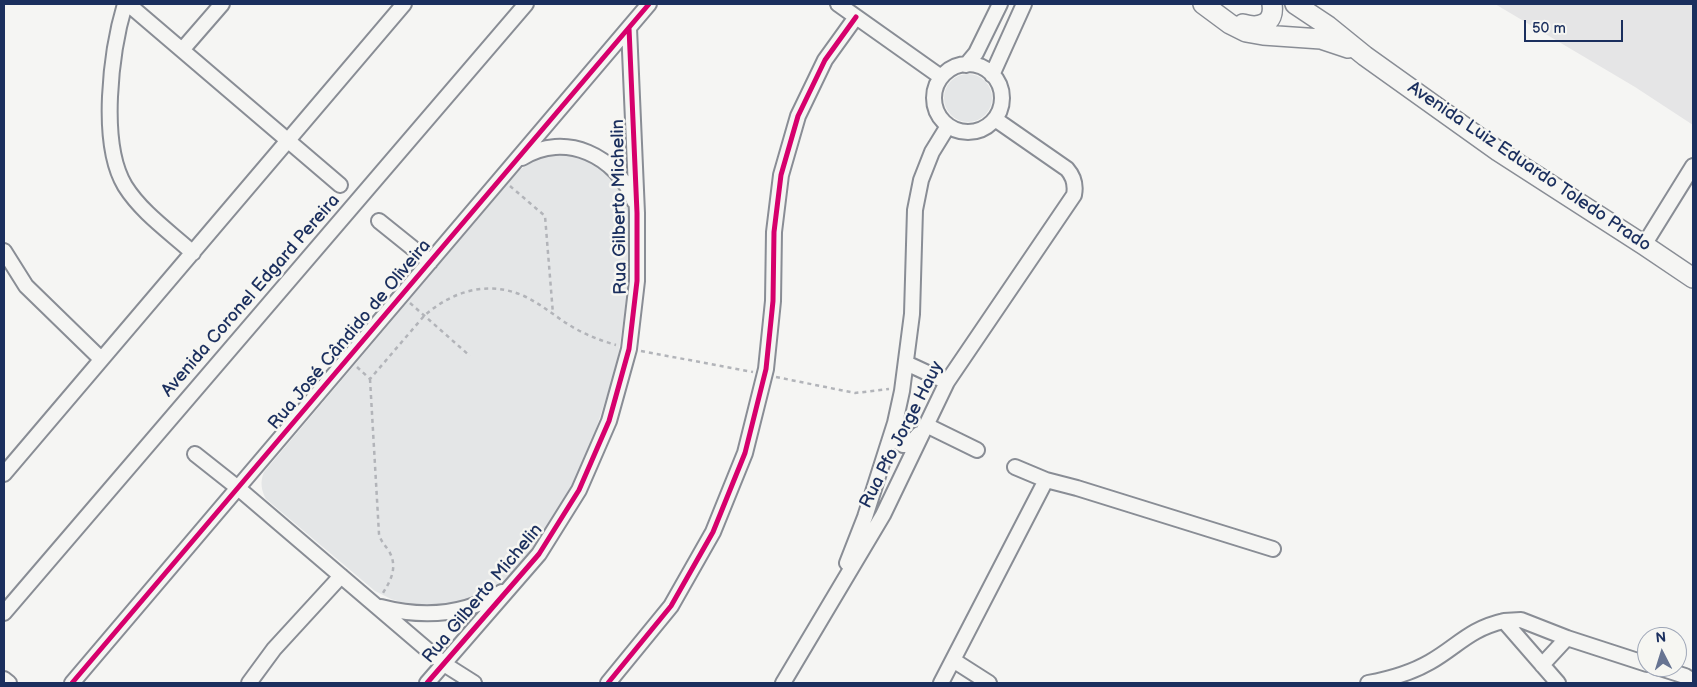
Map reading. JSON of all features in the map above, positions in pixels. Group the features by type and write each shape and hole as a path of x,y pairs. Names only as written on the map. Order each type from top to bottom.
{"main road":[{"name":"Avenida Luiz Eduardo Toledo Prado","path":"1203,4 1246,32 1331,41 1365,56"},
{"path":"1222,18 1250,26 1259,26 1271,16 1272,4"},
{"name":"Avenida Luiz Eduardo Toledo Prado","path":"1295,4 1328,26 1365,56 1498,151 1693,278"}],"street":[{"path":"193,253 144,210 125,186 115,159 109,125 112,72 119,21 126,4 340,185"},
{"path":"182,50 222,4"},
{"path":"7,464 102,359 404,4"},
{"name":"Avenida Coronel Edgard Pereira","path":"4,613 526,4"},
{"name":"Rua José Cândido de Oliveira","path":"72,683 650,4"},
{"path":"838,4 941,77"},
{"path":"966,64 976,53 1001,4 1022,8 992,75"},
{"path":"608,683 671,606 713,532 745,453 766,369 773,301 774,232 781,175 798,116 825,60 856,17"},
{"name":"Rua Gilberto Michelin","path":"427,683 539,554 579,490 609,421 629,349 637,282 637,213 629,28"},
{"path":"984,37 1004,47"},
{"path":"966,64 985,69 992,75 1001,92 1000,111 995,119 978,131 958,131 948,126 936,112 934,103 936,85 941,77 948,70 966,64"},
{"name":"Rua Pfo Jorge Hauy","path":"783,683 883,515 947,382 1072,199 1075,183 1067,169 995,119"},
{"path":"829,608 865,517 895,423 906,363 912,314 915,210 921,180 948,126"},
{"path":"514,162 538,151 551,148 564,147 590,153 602,159 622,177 629,188 637,213"},
{"path":"1644,245 1693,166"},
{"path":"378,221 430,262"},
{"path":"4,251 26,286 102,359"},
{"path":"906,363 947,382"},
{"path":"895,423 896,442 905,445 914,442 926,425 977,450"},
{"path":"195,454 238,488 444,664 474,683"},
{"path":"1015,468 1046,480 1273,549"},
{"path":"941,683 1046,480"},
{"path":"249,683 274,650 341,576"},
{"path":"376,606 399,612 423,614 446,612 469,607 491,598 511,586"},
{"path":"1368,683 1396,681 1430,662 1471,633 1489,624 1504,621 1521,620 1567,638 1637,661"},
{"path":"1504,621 1558,683"},
{"path":"1542,664 1567,638"},
{"path":"953,660 989,683"},
{"path":"4,679 9,683"}],"path":[{"path":"502,178 545,216 553,315"},
{"path":"376,606 392,578 394,568 390,553 379,534 370,379 424,316 434,307 452,296 484,288 498,289 524,296 577,330 602,341 629,349"},
{"path":"404,293 411,305 470,356"},
{"path":"357,367 370,379"}],"shaded area":[{"path":"1495,4 1693,4 1693,125 1635,87"},
{"path":"968,74 977,76 985,81 990,89 992,98 990,107 985,115 977,120 968,122 959,120 951,115 946,107 944,98 946,89 951,81 959,76"},
{"path":"558,153 582,157 602,168 618,185 628,207 629,281 617,365 590,447 568,495 539,540 505,581 491,591 459,605 424,607 391,599 375,591 266,499 262,486 264,472 519,170 537,159"}],"cycle path":[{"path":"72,683 649,4"},
{"path":"608,683 671,606 713,532 745,453 766,369 773,301 774,232 781,175 798,116 825,60 856,17"},
{"path":"427,683 539,554 579,490 609,421 629,349 637,281 637,213 629,28"}]}
